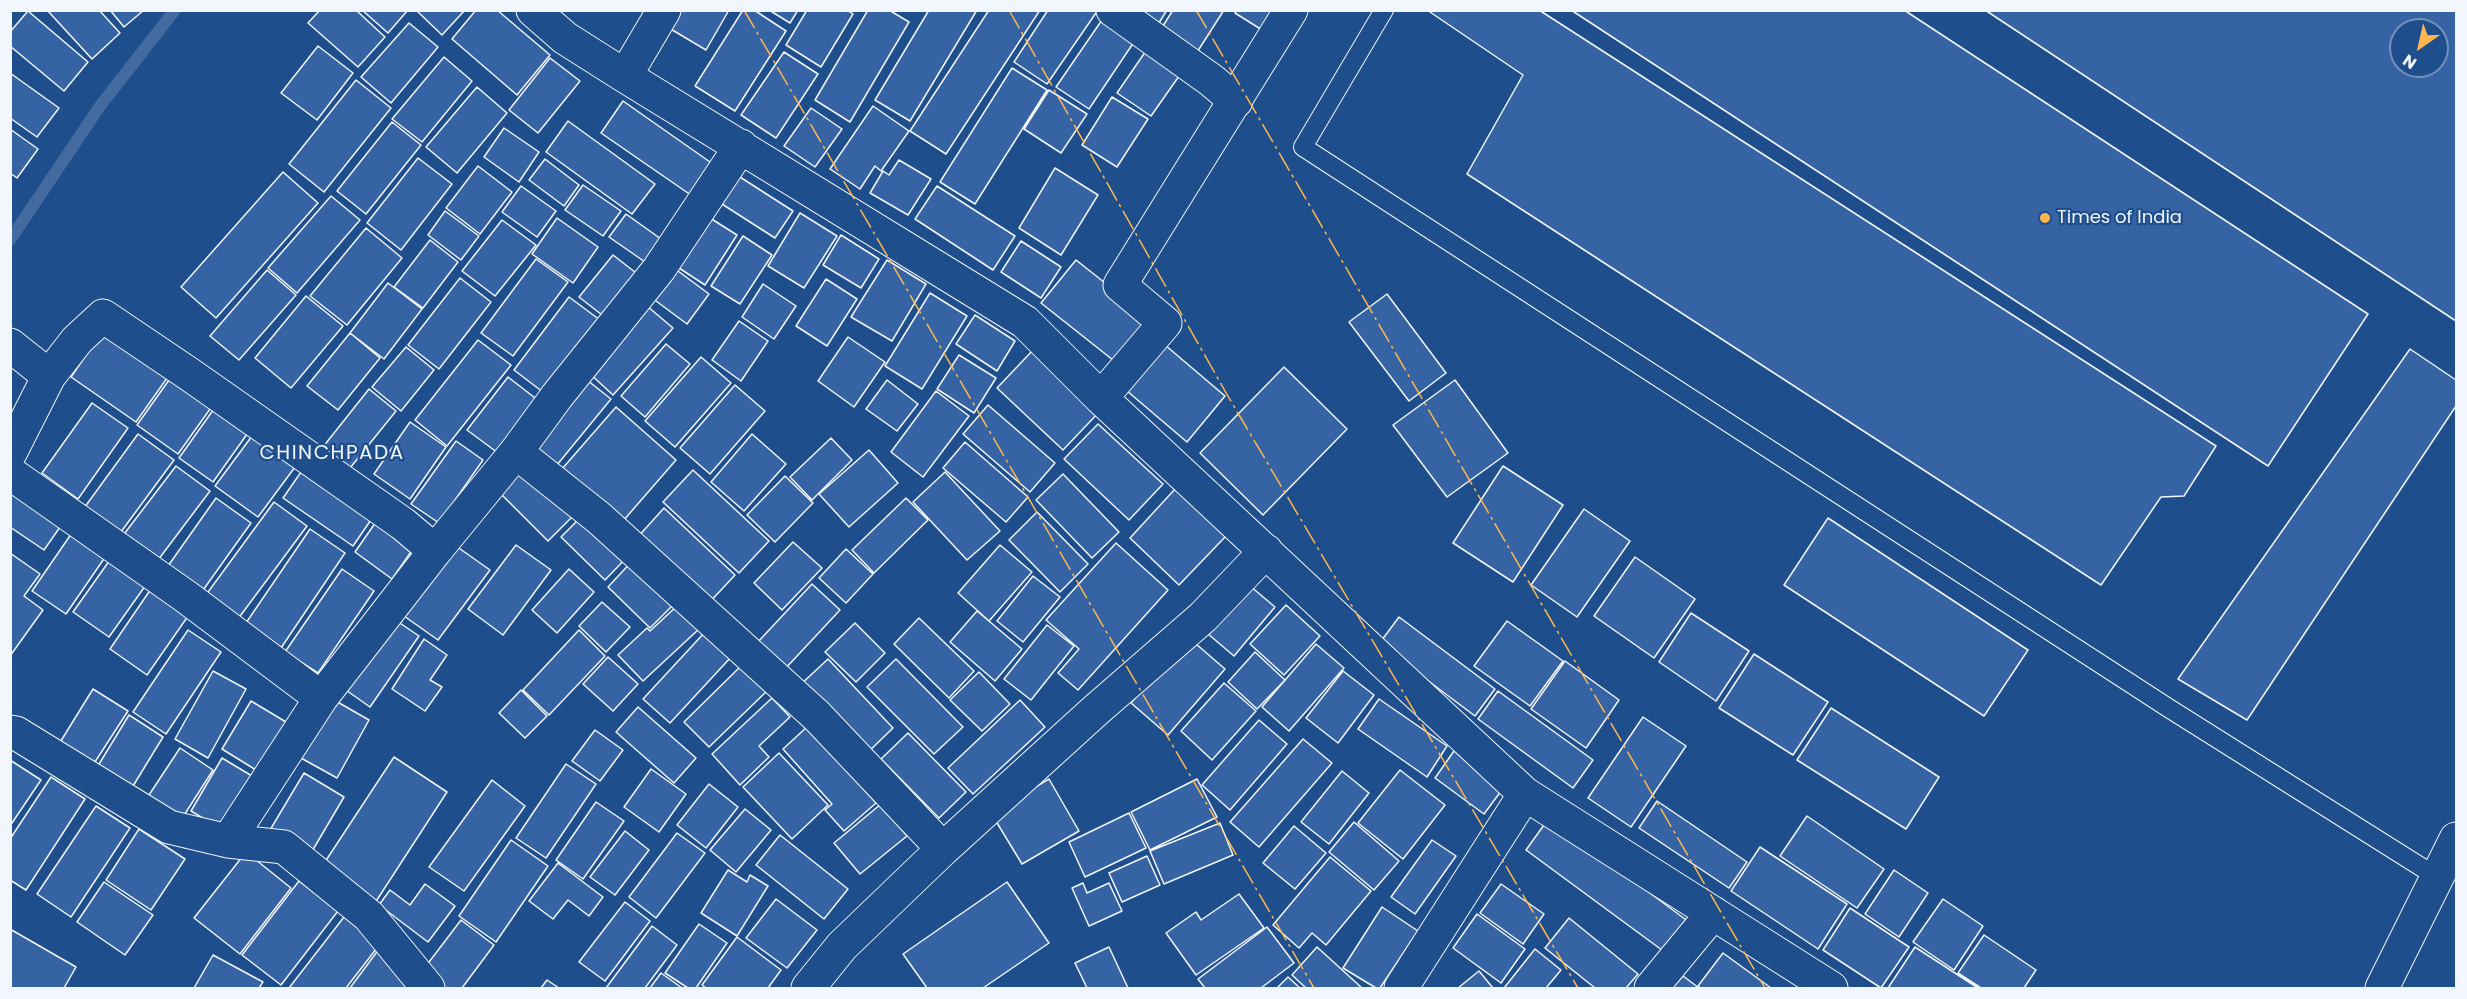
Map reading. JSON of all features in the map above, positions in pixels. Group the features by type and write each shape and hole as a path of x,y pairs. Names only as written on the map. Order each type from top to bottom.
{"street":[{"path":"533,10 566,38 1024,322 1101,398 1525,794 1831,988"},
{"path":"626,76 664,10"},
{"path":"1113,10 1211,80 1236,101"},
{"path":"1101,398 1165,323 1120,285 1291,10"},
{"path":"228,841 321,698 659,269 741,146"},
{"path":"10,453 49,376 77,340 103,316 383,511 435,551"},
{"path":"10,345 49,376"},
{"path":"516,452 599,518 817,716 943,849"},
{"path":"10,473 185,596 321,698"},
{"path":"808,988 842,946 943,849 1096,710 1203,617 1266,551"},
{"path":"10,732 16,733 70,765 169,827 228,841 284,847 369,916 428,988"},
{"path":"1401,988 1525,794"},
{"path":"2382,988 2457,839"},
{"path":"1651,988 1713,914"}],"lane":[{"path":"1384,10 1303,147 2160,702 2437,877"}],"building":[{"path":"47,10 99,10 120,33 92,59"},
{"path":"110,10 144,10 124,27"},
{"path":"320,10 356,10 385,37 358,67 308,23"},
{"path":"362,10 408,10 388,33"},
{"path":"416,10 465,10 442,35"},
{"path":"476,10 497,10 550,55 517,95 452,39"},
{"path":"680,10 729,10 706,50 669,28"},
{"path":"743,10 754,10 786,31 735,111 695,86"},
{"path":"769,10 798,10 790,23"},
{"path":"807,10 847,10 853,14 821,67 786,45"},
{"path":"868,10 889,10 909,22 850,122 815,100"},
{"path":"929,10 977,10 910,121 875,100"},
{"path":"989,10 1040,10 946,154 910,131"},
{"path":"1048,10 1098,10 1047,84 1014,62"},
{"path":"1117,10 1167,10 1152,34"},
{"path":"1173,10 1224,10 1194,57 1158,34"},
{"path":"1237,10 1285,10 1270,35 1235,13"},
{"path":"1427,10 1539,10 2216,446 2184,496 2161,497 2101,585 1467,174 1523,75"},
{"path":"1571,10 1904,10 2368,314 2268,466"},
{"path":"1985,10 2456,10 2456,321"},
{"path":"28,11 88,62 64,91 10,46 10,32"},
{"path":"1104,17 1136,39 1089,109 1056,87"},
{"path":"409,23 438,47 391,103 361,77"},
{"path":"1150,45 1184,69 1151,116 1117,93"},
{"path":"318,46 353,73 317,120 281,93"},
{"path":"784,52 818,74 776,138 741,115"},
{"path":"444,57 472,81 422,142 392,119"},
{"path":"550,58 580,81 538,133 509,110"},
{"path":"1012,68 1047,90 975,204 940,182"},
{"path":"10,73 59,108 37,137 10,118"},
{"path":"356,80 391,108 324,192 289,164"},
{"path":"477,87 507,113 457,173 426,147"},
{"path":"1049,90 1087,114 1061,153 1024,129"},
{"path":"1112,97 1148,119 1117,167 1082,145"},
{"path":"623,101 720,169 698,200 601,133"},
{"path":"873,106 909,131 881,171 875,166 860,189 830,169"},
{"path":"811,108 842,129 815,167 784,146"},
{"path":"568,121 655,184 632,214 546,152"},
{"path":"392,122 421,145 366,214 337,191"},
{"path":"504,128 539,152 519,182 484,157"},
{"path":"10,129 38,149 17,178 10,173"},
{"path":"418,158 452,184 401,250 367,223"},
{"path":"545,159 579,185 564,206 529,180"},
{"path":"899,160 931,179 908,215 870,193 883,171 889,175"},
{"path":"478,166 512,192 480,234 446,208"},
{"path":"1055,168 1098,195 1061,255 1019,228"},
{"path":"729,170 793,211 775,238 711,197"},
{"path":"283,172 318,203 216,318 181,287"},
{"path":"583,185 621,211 603,236 565,210"},
{"path":"521,186 556,211 537,237 502,212"},
{"path":"937,186 1015,236 993,270 915,219"},
{"path":"331,196 360,220 297,293 268,268"},
{"path":"445,211 479,236 461,260 428,235"},
{"path":"800,213 837,236 804,288 768,266"},
{"path":"626,214 661,239 645,262 609,237"},
{"path":"557,218 598,247 573,283 532,254"},
{"path":"710,218 737,235 705,285 679,268"},
{"path":"502,220 536,245 495,296 462,271"},
{"path":"366,228 402,258 347,325 310,296"},
{"path":"841,235 879,259 861,288 823,265"},
{"path":"743,236 772,255 740,304 711,286"},
{"path":"430,240 458,262 423,308 394,287"},
{"path":"1021,241 1061,267 1041,298 1001,272"},
{"path":"613,255 640,276 606,318 579,297"},
{"path":"536,259 568,282 513,356 481,333"},
{"path":"887,260 926,284 892,341 851,317"},
{"path":"1076,260 1152,320 1118,364 1041,303"},
{"path":"674,268 709,294 687,324 652,298"},
{"path":"267,270 296,295 239,360 210,336"},
{"path":"460,278 491,302 439,369 408,345"},
{"path":"826,279 857,299 827,346 796,326"},
{"path":"388,283 422,309 384,359 350,333"},
{"path":"763,284 796,306 774,339 742,317"},
{"path":"930,293 967,316 922,389 885,366"},
{"path":"1387,294 1446,373 1409,401 1349,322"},
{"path":"306,296 343,326 291,388 255,358"},
{"path":"569,297 604,323 548,396 514,370"},
{"path":"647,306 673,328 613,395 588,372"},
{"path":"975,315 1015,341 997,371 956,344"},
{"path":"739,321 768,341 741,381 712,360"},
{"path":"106,326 172,371 136,422 71,377"},
{"path":"350,333 380,358 338,410 307,386"},
{"path":"848,337 885,362 854,407 818,381"},
{"path":"1158,339 1225,396 1187,442 1120,385"},
{"path":"478,340 511,365 447,446 415,420"},
{"path":"666,344 690,364 645,417 621,396"},
{"path":"406,347 434,370 401,411 372,387"},
{"path":"1034,349 1100,411 1063,450 997,388"},
{"path":"2410,349 2456,380 2456,406 2247,720 2178,679"},
{"path":"959,355 996,378 974,413 937,389"},
{"path":"701,357 731,383 675,447 645,421"},
{"path":"1284,367 1347,429 1263,515 1200,453"},
{"path":"174,373 215,402 178,454 137,425"},
{"path":"582,376 611,399 552,471 523,448"},
{"path":"508,377 539,401 498,453 467,430"},
{"path":"887,380 918,404 897,431 866,409"},
{"path":"1455,380 1508,453 1447,497 1393,425"},
{"path":"735,385 765,411 710,474 680,448"},
{"path":"369,389 396,411 346,473 319,452"},
{"path":"936,391 969,416 923,477 891,452"},
{"path":"92,403 128,428 78,499 42,473"},
{"path":"988,405 1055,463 1030,492 963,434"},
{"path":"216,406 250,430 213,482 179,458"},
{"path":"616,407 676,460 623,521 562,469"},
{"path":"410,422 446,447 410,499 374,474"},
{"path":"1098,424 1163,484 1129,520 1064,459"},
{"path":"138,434 174,460 115,540 79,515"},
{"path":"752,434 786,464 744,511 711,482"},
{"path":"252,436 295,467 258,517 215,486"},
{"path":"831,438 852,460 812,500 790,477"},
{"path":"456,441 483,460 439,523 411,504"},
{"path":"965,442 1028,497 1006,522 943,468"},
{"path":"869,450 898,483 849,527 819,494"},
{"path":"306,465 375,514 353,546 283,498"},
{"path":"528,465 576,513 548,541 500,493"},
{"path":"176,466 210,491 152,568 118,542"},
{"path":"1503,466 1563,505 1513,582 1453,543"},
{"path":"693,470 769,541 739,573 663,502"},
{"path":"945,472 1000,531 967,560 913,502"},
{"path":"1063,474 1119,532 1092,558 1036,500"},
{"path":"785,476 813,503 775,542 747,515"},
{"path":"1176,488 1226,536 1179,585 1130,538"},
{"path":"10,489 67,517 44,550 10,527"},
{"path":"216,498 251,523 196,600 161,576"},
{"path":"906,498 928,520 874,573 852,550"},
{"path":"274,502 307,526 235,623 203,599"},
{"path":"664,508 735,575 707,605 636,539"},
{"path":"1584,509 1630,541 1577,617 1531,585"},
{"path":"587,511 630,554 605,580 561,537"},
{"path":"1037,512 1088,564 1060,592 1009,540"},
{"path":"1828,518 2028,650 1984,716 1784,585"},
{"path":"378,519 415,546 392,579 355,552"},
{"path":"76,527 110,550 66,614 32,591"},
{"path":"310,529 345,553 281,648 246,623"},
{"path":"793,542 822,568 782,610 754,583"},
{"path":"1116,543 1168,590 1078,690 1058,673 1079,649 1046,620"},
{"path":"516,545 551,570 503,635 468,609"},
{"path":"1000,545 1032,572 989,621 958,593"},
{"path":"456,546 490,570 438,640 404,616"},
{"path":"846,549 873,574 846,603 819,578"},
{"path":"10,553 40,574 24,596 43,610 10,656"},
{"path":"112,557 148,582 109,637 73,612"},
{"path":"1635,557 1695,599 1654,658 1594,616"},
{"path":"635,558 678,600 650,628 608,587"},
{"path":"342,569 374,591 318,673 285,652"},
{"path":"569,569 594,592 557,633 532,610"},
{"path":"1033,576 1060,597 1023,642 997,621"},
{"path":"1243,580 1275,607 1234,656 1201,628"},
{"path":"155,583 193,609 147,675 110,649"},
{"path":"812,584 840,610 784,670 756,644"},
{"path":"602,602 630,627 606,652 579,626"},
{"path":"1286,605 1320,636 1284,675 1250,644"},
{"path":"677,606 699,629 643,681 618,655 647,628 650,631"},
{"path":"977,611 1022,649 995,681 950,642"},
{"path":"1691,613 1749,651 1716,701 1659,662"},
{"path":"391,617 419,636 370,707 343,688"},
{"path":"1399,617 1495,689 1475,716 1379,644"},
{"path":"919,618 974,671 949,698 894,644"},
{"path":"1507,621 1563,661 1530,706 1474,666"},
{"path":"855,623 885,653 856,682 825,652"},
{"path":"1047,625 1074,646 1031,700 1004,679"},
{"path":"188,630 221,652 166,734 133,712"},
{"path":"579,630 605,656 549,715 523,690"},
{"path":"706,631 732,656 670,723 643,699"},
{"path":"1188,637 1225,669 1168,735 1131,703"},
{"path":"424,639 447,655 430,680 442,687 425,711 392,689"},
{"path":"1316,644 1344,668 1289,731 1262,707"},
{"path":"1255,652 1285,680 1257,709 1228,682"},
{"path":"1754,654 1828,702 1793,755 1719,708"},
{"path":"608,657 638,684 613,711 583,684"},
{"path":"828,659 893,728 864,756 798,687"},
{"path":"896,659 963,727 934,754 867,687"},
{"path":"1565,661 1619,700 1586,748 1531,709"},
{"path":"743,664 768,690 709,747 684,722"},
{"path":"213,671 246,689 208,758 175,739"},
{"path":"1343,671 1374,695 1338,743 1306,718"},
{"path":"979,672 1010,704 982,731 950,700"},
{"path":"1224,683 1256,711 1212,760 1181,731"},
{"path":"93,689 128,711 93,765 59,744"},
{"path":"521,690 547,716 525,738 499,713"},
{"path":"1498,691 1593,760 1573,788 1478,719"},
{"path":"772,698 790,717 759,746 769,757 740,785 712,754"},
{"path":"1379,699 1447,746 1427,777 1358,729"},
{"path":"334,700 369,720 337,778 301,758"},
{"path":"1020,700 1045,727 973,794 948,768"},
{"path":"251,701 286,722 256,770 222,749"},
{"path":"638,707 696,758 674,783 616,732"},
{"path":"1831,708 1939,777 1906,829 1797,760"},
{"path":"129,715 163,737 130,791 96,769"},
{"path":"1643,717 1686,746 1631,827 1588,798"},
{"path":"1259,720 1287,744 1230,810 1202,785"},
{"path":"808,726 876,803 844,831 825,810 832,804 783,749"},
{"path":"595,730 623,750 600,781 572,761"},
{"path":"908,733 966,792 939,818 881,759"},
{"path":"1303,739 1332,763 1259,847 1230,822"},
{"path":"180,748 213,770 181,820 147,798"},
{"path":"1454,751 1504,787 1484,814 1435,778"},
{"path":"779,753 828,805 792,839 743,787"},
{"path":"394,757 447,792 373,906 319,871"},
{"path":"222,758 257,779 226,832 191,811"},
{"path":"10,760 41,780 10,826"},
{"path":"566,764 596,784 546,858 516,838"},
{"path":"651,769 686,794 659,832 624,807"},
{"path":"1400,770 1445,805 1403,859 1358,823"},
{"path":"1342,771 1369,793 1329,844 1301,822"},
{"path":"304,773 344,797 311,853 270,830"},
{"path":"51,777 85,799 26,890 10,880 10,839"},
{"path":"1049,779 1079,831 1022,864 991,813"},
{"path":"1197,779 1217,817 1150,850 1131,812"},
{"path":"492,780 525,806 464,891 429,867"},
{"path":"709,784 738,807 706,848 677,825"},
{"path":"1657,801 1747,862 1729,888 1639,828"},
{"path":"596,802 624,821 583,879 556,860"},
{"path":"881,804 907,836 860,874 834,843"},
{"path":"96,806 130,828 71,917 37,894"},
{"path":"745,809 771,830 736,872 710,850"},
{"path":"1129,813 1146,848 1085,877 1069,842"},
{"path":"1807,816 1884,869 1857,908 1780,856"},
{"path":"1549,818 1693,925 1670,956 1526,850"},
{"path":"1354,822 1399,861 1374,890 1329,852"},
{"path":"1220,823 1233,855 1164,884 1150,851"},
{"path":"1294,826 1326,853 1295,889 1263,863"},
{"path":"139,829 185,859 151,910 106,880"},
{"path":"625,831 649,850 615,895 590,877"},
{"path":"677,833 705,853 656,918 629,897"},
{"path":"780,835 848,889 824,919 756,865"},
{"path":"511,840 548,866 496,942 459,916"},
{"path":"1432,840 1456,856 1415,914 1391,897"},
{"path":"1760,847 1847,904 1818,949 1731,891"},
{"path":"246,852 291,888 240,954 194,918"},
{"path":"1147,856 1160,885 1122,902 1109,873"},
{"path":"1330,857 1371,891 1326,945 1312,933 1299,948 1273,925"},
{"path":"558,863 603,897 589,916 568,900 553,919 529,901"},
{"path":"728,870 747,882 750,875 768,886 737,936 701,913"},
{"path":"1894,870 1928,893 1899,937 1865,914"},
{"path":"299,881 338,911 281,985 242,955"},
{"path":"104,882 153,915 125,955 77,922"},
{"path":"1007,882 1049,943 983,988 927,988 903,954"},
{"path":"1083,883 1087,893 1109,883 1122,911 1089,926 1072,888"},
{"path":"425,884 455,906 428,942 379,905 390,890 410,905"},
{"path":"1501,884 1544,914 1523,944 1480,913"},
{"path":"1239,894 1264,928 1196,975 1166,933 1196,912 1201,920"},
{"path":"776,899 817,930 787,968 746,938"},
{"path":"1943,899 1983,926 1954,970 1913,942"},
{"path":"625,902 650,921 605,981 579,962"},
{"path":"1382,907 1418,931 1380,988 1376,988 1343,968"},
{"path":"1850,908 1909,947 1881,988 1823,950"},
{"path":"1477,914 1525,949 1501,983 1453,948"},
{"path":"344,917 380,944 346,988 289,988"},
{"path":"1569,918 1638,974 1626,988 1595,988 1545,948"},
{"path":"461,920 494,945 462,988 440,988 420,974"},
{"path":"699,924 727,943 696,988 688,988 665,973"},
{"path":"652,926 677,945 645,988 606,988"},
{"path":"1267,927 1294,963 1261,988 1205,988 1198,979"},
{"path":"10,929 76,967 64,988 10,988"},
{"path":"1984,935 2036,970 2024,988 1981,988 1958,973"},
{"path":"737,937 781,970 768,988 706,988 702,985"},
{"path":"1109,947 1128,988 1087,988 1075,963"},
{"path":"1317,947 1362,988 1306,988 1292,975"},
{"path":"1915,947 1978,988 1888,988"},
{"path":"379,949 416,976 406,988 350,988"},
{"path":"1535,949 1561,970 1546,988 1504,988"},
{"path":"1723,953 1771,988 1701,988 1698,986"},
{"path":"213,955 263,982 259,988 194,988"},
{"path":"1479,971 1493,988 1458,988"},
{"path":"661,973 682,988 650,988"},
{"path":"1683,976 1699,988 1672,988"},
{"path":"1288,977 1300,988 1277,988"},
{"path":"547,980 559,988 541,988"}],"waterway":[{"path":"10,240 100,106 175,10"}],"power":[{"path":"744,10 1314,988"},
{"path":"1009,10 1229,398 1578,988"},
{"path":"1196,10 1765,988"}],"place":[{"name":"Times of India","path":"2045,218"}],"district":[{"name":"CHINCHPADA","path":"332,454"}]}
